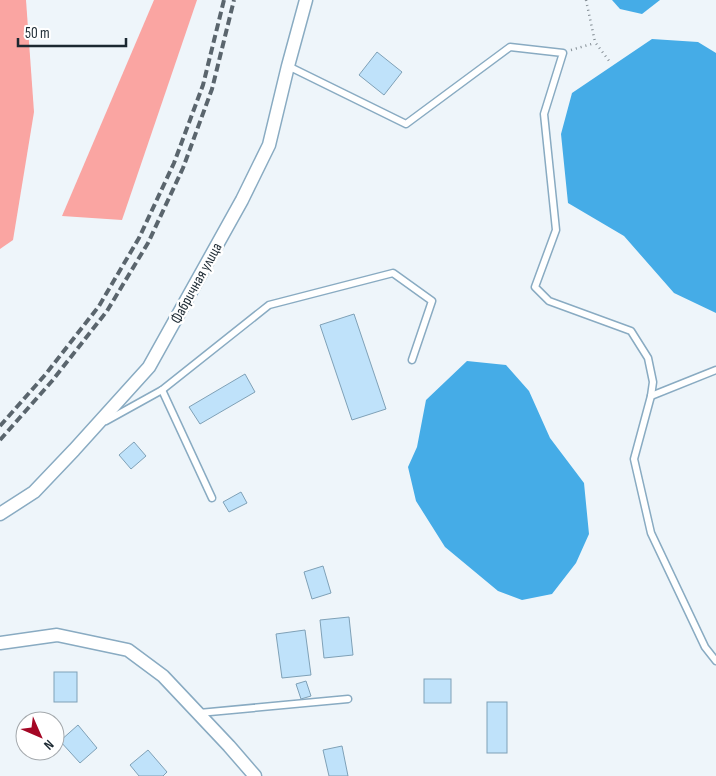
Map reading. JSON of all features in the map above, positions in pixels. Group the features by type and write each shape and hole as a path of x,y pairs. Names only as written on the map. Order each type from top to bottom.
{"street":[{"name":"Фабричная улица","path":"0,514 34,492 149,367 242,200 269,145 306,0"},
{"path":"0,643 57,635 128,650 163,676 255,776"}],"lane":[{"path":"288,66 406,124 510,47 563,53 544,114 556,230 535,287 550,301 631,332 648,358 652,382 651,396 634,459 651,533 704,647 716,662"},
{"path":"96,426 162,390 269,305 393,273 432,301 412,360"},
{"path":"651,396 716,370"},
{"path":"162,390 212,498"},
{"path":"198,714 348,699"}],"path":[{"path":"586,0 595,42 610,62"},
{"path":"563,53 595,42"}],"shaded area":[{"path":"0,0 26,0 34,112 13,240 0,249"},
{"path":"154,0 197,0 122,220 62,216"}],"water":[{"path":"612,0 660,0 642,14 620,9"},
{"path":"652,39 698,42 716,53 716,313 674,293 624,236 568,203 561,134 572,93"},
{"path":"467,361 506,365 529,391 550,438 584,483 589,534 576,563 552,594 522,600 498,591 445,547 416,501 408,467 417,447 426,400"}],"building":[{"path":"377,52 402,72 384,95 359,75"},
{"path":"354,314 386,409 352,420 320,325"},
{"path":"245,374 255,392 200,424 189,407"},
{"path":"134,442 146,456 131,469 119,455"},
{"path":"241,492 247,503 229,512 223,502"},
{"path":"323,566 331,593 312,599 304,572"},
{"path":"349,617 353,655 324,658 320,620"},
{"path":"305,630 311,675 282,678 276,634"},
{"path":"54,672 77,672 77,702 54,702"},
{"path":"424,679 451,679 451,703 424,703"},
{"path":"306,681 311,696 301,699 296,684"},
{"path":"487,702 507,702 507,753 487,753"},
{"path":"78,725 97,748 80,763 65,746 65,737"},
{"path":"342,746 348,776 329,776 323,750"},
{"path":"148,750 167,772 163,776 139,776 130,765"}],"railway":[{"path":"0,426 45,375 99,306 139,238 174,163 203,85 224,0"},
{"path":"0,440 52,381 107,311 148,243 183,168 212,89 234,0"}]}
